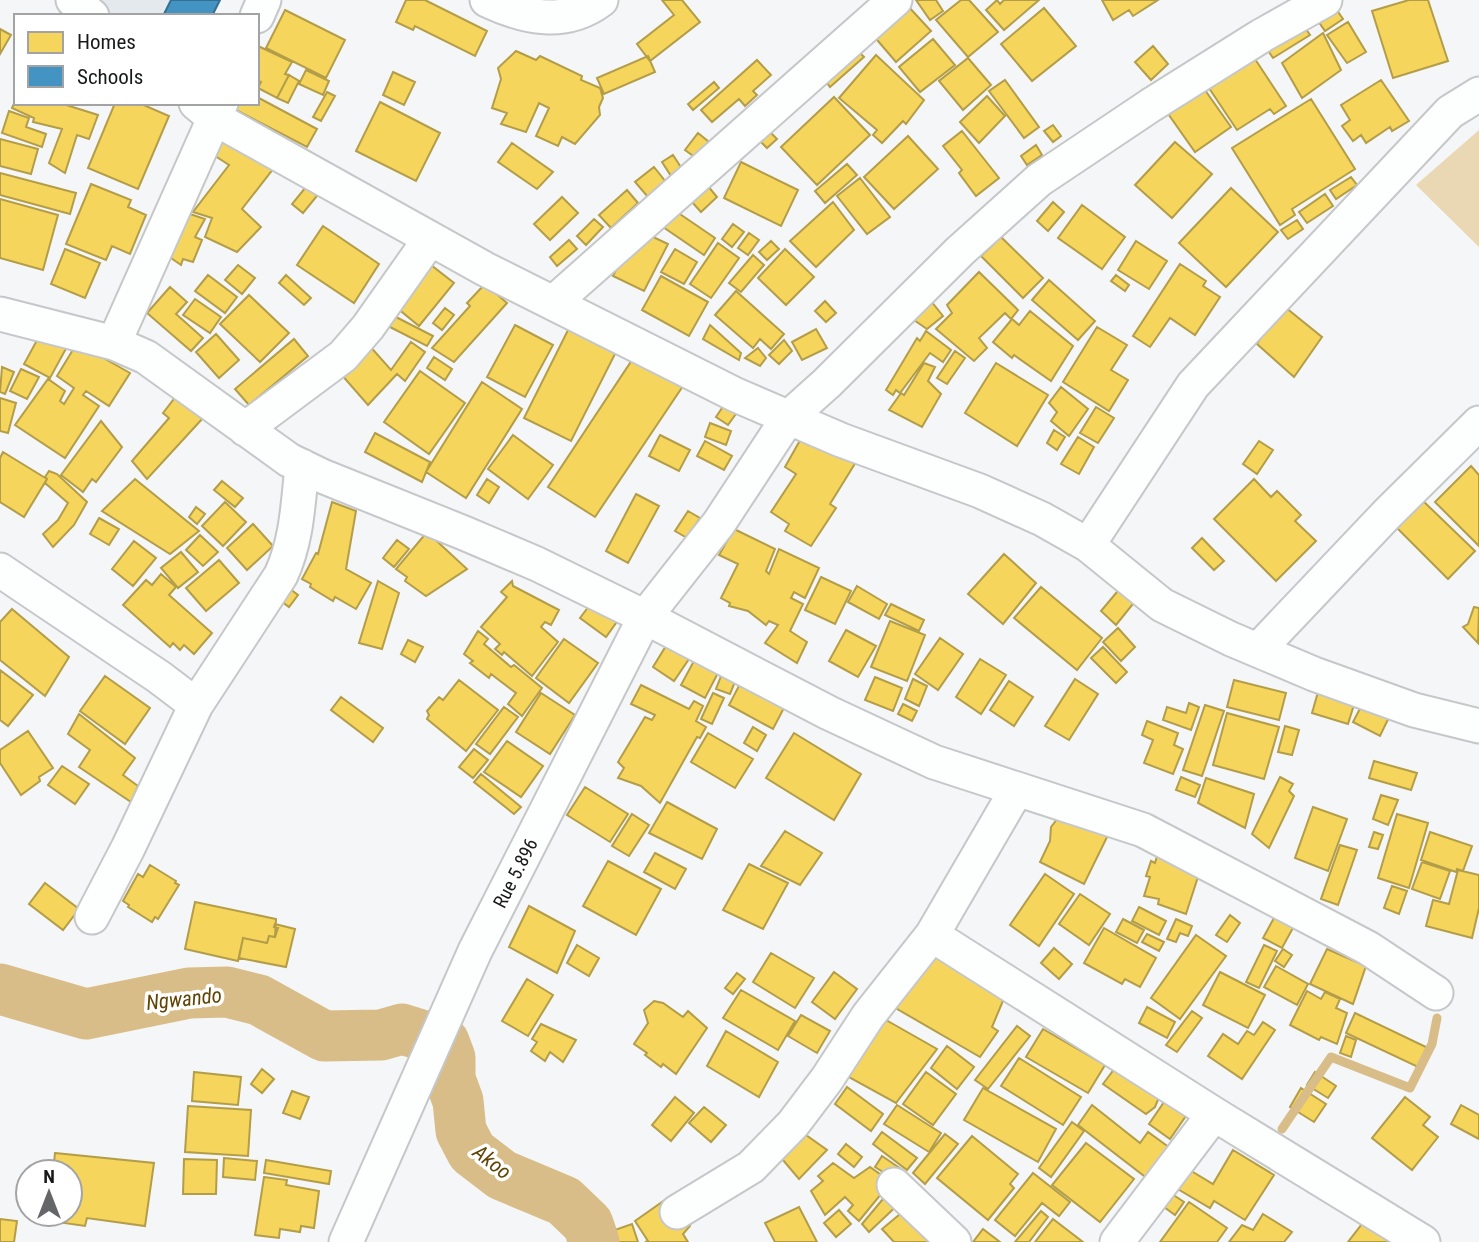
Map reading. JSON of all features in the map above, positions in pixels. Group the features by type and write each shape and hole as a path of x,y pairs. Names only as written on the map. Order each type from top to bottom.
{"street":[{"path":"73,0 90,14"},
{"path":"486,0 505,9 541,17 562,18 589,9 601,0"},
{"path":"553,303 895,0"},
{"name":"Rue 5.896","path":"346,1242 475,951 645,617 719,523 788,418 960,251 1039,180 1151,105 1261,36 1325,0"},
{"path":"1088,545 1193,385 1450,112 1479,94"},
{"path":"114,343 210,108 430,239 736,394 841,440 980,491 1042,519 1088,545 1162,605 1314,674 1414,710 1479,726"},
{"path":"245,429 343,356 368,327 430,239"},
{"path":"0,314 114,343 146,357 289,460 322,477 537,564 829,713 934,762 1143,830 1368,948 1436,993"},
{"path":"1258,650 1387,514 1479,424"},
{"path":"92,917 196,705 281,575 292,552 302,466"},
{"path":"0,570 196,705"},
{"path":"677,1212 751,1167 793,1124 827,1079 868,1016 932,934 1017,789"},
{"path":"932,934 1214,1114 1423,1242"},
{"path":"1117,1242 1214,1114"},
{"path":"894,1185 954,1242"}],"shaded area":[{"path":"87,0 220,0 213,14 100,14"},
{"path":"1479,130 1479,247 1416,185"}],"building: Homes":[{"path":"406,0 425,0 487,31 475,56 415,26 413,30 396,22"},
{"path":"662,0 682,0 700,22 650,61 637,44 674,15"},
{"path":"916,0 936,0 943,11 930,20"},
{"path":"961,0 969,0 998,32 968,57 936,20"},
{"path":"997,0 1000,4 1004,0 1039,0 1004,30 986,10"},
{"path":"1102,0 1158,0 1133,16 1129,10 1113,20"},
{"path":"1409,0 1428,0 1448,61 1393,78 1372,11"},
{"path":"1332,3 1343,19 1325,31 1314,15"},
{"path":"907,5 931,31 896,62 872,34"},
{"path":"1044,8 1076,46 1032,81 1001,44"},
{"path":"285,10 345,40 326,78 266,48"},
{"path":"1301,22 1310,35 1273,58 1265,46"},
{"path":"1348,22 1366,52 1347,63 1327,35"},
{"path":"0,29 11,35 0,54"},
{"path":"1323,33 1341,70 1302,98 1282,63"},
{"path":"933,39 955,65 920,92 899,67"},
{"path":"259,46 292,62 285,74 289,75 277,98 259,89"},
{"path":"1153,46 1168,64 1151,80 1135,62"},
{"path":"857,50 864,57 830,87 824,79"},
{"path":"516,51 536,60 540,56 582,76 581,80 600,88 603,98 599,107 600,115 575,144 562,137 558,146 536,136 549,108 539,103 526,132 501,124 507,113 492,108 501,79 498,68"},
{"path":"876,55 924,100 906,124 903,121 882,143 873,135 877,130 839,98"},
{"path":"648,56 655,72 604,94 597,78"},
{"path":"1253,56 1286,106 1274,114 1270,109 1237,130 1207,85"},
{"path":"968,58 991,85 963,110 939,81"},
{"path":"757,60 771,75 753,91 757,95 745,106 739,99 712,122 701,110"},
{"path":"306,70 329,81 323,95 299,84"},
{"path":"393,72 415,82 404,105 383,95"},
{"path":"289,75 299,81 288,103 277,98"},
{"path":"1005,80 1039,127 1024,138 989,91"},
{"path":"1381,80 1409,121 1392,131 1390,127 1366,143 1361,135 1353,141 1342,126 1350,120 1341,105"},
{"path":"714,82 719,88 693,110 688,104"},
{"path":"1200,83 1231,127 1195,152 1164,108"},
{"path":"327,92 335,96 321,121 313,117"},
{"path":"987,96 1005,116 979,143 960,122"},
{"path":"834,97 870,135 817,185 781,147"},
{"path":"259,98 317,129 307,147 236,110 234,105 259,105"},
{"path":"1311,99 1355,169 1292,209 1295,215 1280,225 1232,148"},
{"path":"380,102 440,133 416,181 356,151"},
{"path":"14,104 66,105 98,115 89,139 77,135 65,173 49,163 62,129 33,122 34,118 12,108"},
{"path":"114,105 144,105 169,116 138,189 88,168"},
{"path":"9,111 29,118 26,127 46,134 42,147 2,133"},
{"path":"1053,125 1061,136 1053,142 1044,131"},
{"path":"768,130 777,139 767,148 759,140"},
{"path":"962,131 999,178 976,196 959,173 962,170 943,146"},
{"path":"221,132 280,160 242,209 261,227 237,252 205,237 212,218 193,212 229,165 209,152"},
{"path":"698,133 709,142 696,158 685,150"},
{"path":"908,136 938,169 894,209 864,177"},
{"path":"0,139 38,149 31,174 0,166"},
{"path":"1175,142 1212,174 1172,218 1135,185"},
{"path":"512,143 553,172 537,189 498,162"},
{"path":"1036,145 1042,155 1027,165 1021,156"},
{"path":"673,155 684,172 673,179 662,162"},
{"path":"741,162 798,190 781,226 724,198"},
{"path":"847,164 857,175 825,203 815,191"},
{"path":"654,167 666,182 648,197 635,182"},
{"path":"0,173 76,193 70,214 0,195"},
{"path":"1351,177 1357,185 1336,199 1330,190"},
{"path":"860,178 890,217 867,234 837,196"},
{"path":"310,182 321,191 303,213 292,204"},
{"path":"91,184 131,200 128,207 146,215 130,254 112,246 106,260 66,244"},
{"path":"707,185 717,197 701,212 691,201"},
{"path":"1231,188 1278,232 1226,287 1179,243"},
{"path":"627,190 638,203 611,228 599,215"},
{"path":"1325,194 1333,206 1307,223 1299,212"},
{"path":"562,197 578,213 550,240 534,224"},
{"path":"0,199 58,215 43,270 0,258"},
{"path":"833,202 854,230 816,267 790,241"},
{"path":"1053,202 1064,212 1048,231 1037,221"},
{"path":"1082,205 1125,237 1102,269 1058,238"},
{"path":"674,210 715,238 704,255 663,227"},
{"path":"187,213 205,219 195,237 202,240 193,262 183,259 181,265 168,256"},
{"path":"594,219 603,227 586,245 577,236"},
{"path":"1297,220 1303,229 1288,239 1281,230"},
{"path":"733,224 744,232 732,247 722,239"},
{"path":"323,226 379,264 354,303 297,265"},
{"path":"636,229 668,244 644,291 613,276"},
{"path":"749,233 759,240 748,255 738,248"},
{"path":"1001,237 1043,278 1023,298 981,256"},
{"path":"569,240 577,249 557,266 550,257"},
{"path":"771,241 779,249 767,260 759,252"},
{"path":"1136,241 1167,261 1149,289 1118,270"},
{"path":"718,243 739,258 711,298 690,284"},
{"path":"65,249 100,263 85,298 51,284"},
{"path":"675,249 697,262 684,284 661,272"},
{"path":"785,249 814,277 786,305 758,278"},
{"path":"753,255 764,265 741,292 729,283"},
{"path":"1180,264 1206,281 1203,286 1220,297 1195,335 1170,318 1150,347 1133,336"},
{"path":"238,265 255,278 242,294 225,280"},
{"path":"431,265 454,283 419,326 396,307"},
{"path":"979,272 1018,310 1011,319 1005,313 979,338 987,348 974,361 936,329 952,313 947,305"},
{"path":"208,275 237,297 225,313 195,291"},
{"path":"286,275 311,298 304,305 279,283"},
{"path":"1116,275 1129,285 1125,291 1111,281"},
{"path":"661,276 708,302 689,336 642,310"},
{"path":"1049,280 1095,321 1078,340 1032,300"},
{"path":"485,284 507,303 454,362 432,348 470,306 467,303"},
{"path":"170,287 187,302 176,314 203,338 191,351 147,313"},
{"path":"736,291 784,334 771,349 760,339 753,348 715,315"},
{"path":"249,295 289,333 260,362 220,324"},
{"path":"195,299 221,317 210,333 183,315"},
{"path":"825,301 836,313 826,322 815,311"},
{"path":"931,301 943,316 927,329 911,318"},
{"path":"1280,303 1322,337 1294,377 1257,344"},
{"path":"445,308 454,315 442,330 433,323"},
{"path":"1030,311 1073,346 1051,381 1014,355 1012,358 993,342 1012,319 1019,325"},
{"path":"394,316 433,336 427,346 388,326"},
{"path":"515,325 553,345 525,397 487,377"},
{"path":"710,325 741,353 739,360 703,339"},
{"path":"570,326 617,350 571,441 524,418"},
{"path":"1097,327 1127,345 1111,370 1128,380 1109,411 1063,382"},
{"path":"816,329 827,348 802,360 792,342"},
{"path":"42,331 68,345 50,378 24,364"},
{"path":"926,331 951,350 943,362 930,353 900,393 896,390 893,395 886,390 917,338 920,341"},
{"path":"216,334 239,360 219,378 196,352"},
{"path":"294,339 308,356 249,405 235,389"},
{"path":"784,340 792,351 779,364 769,355"},
{"path":"411,342 425,352 405,381 397,374 368,405 340,373 368,344 391,370"},
{"path":"77,343 130,373 109,406 86,391 83,395 99,406 65,458 15,425 48,379 65,391 60,401 64,404 74,388 57,376"},
{"path":"758,348 766,358 760,366 745,358"},
{"path":"638,351 685,383 595,517 548,487"},
{"path":"955,351 965,358 947,384 937,378"},
{"path":"434,357 452,369 445,380 427,368"},
{"path":"924,363 935,367 928,381 941,394 922,427 889,410 901,393 904,395"},
{"path":"996,363 1048,395 1017,446 965,413"},
{"path":"2,367 14,372 5,394 0,392"},
{"path":"21,369 39,377 27,399 10,391"},
{"path":"420,371 465,403 429,454 384,422"},
{"path":"482,382 522,409 466,498 426,472"},
{"path":"1061,387 1088,409 1069,436 1051,421 1057,412 1049,403"},
{"path":"177,395 203,418 147,479 132,461 169,418 163,413"},
{"path":"0,398 16,403 8,433 0,431"},
{"path":"726,402 738,411 728,425 716,417"},
{"path":"1096,407 1114,418 1098,443 1080,433"},
{"path":"101,421 122,447 96,482 92,479 83,492 61,475"},
{"path":"710,423 731,431 726,445 705,437"},
{"path":"1054,430 1065,437 1057,450 1047,443"},
{"path":"375,433 430,462 422,482 365,452"},
{"path":"513,435 553,465 528,499 488,469"},
{"path":"660,435 690,450 679,471 649,456"},
{"path":"803,435 856,462 830,504 836,508 811,546 785,531 789,524 771,512 796,474 785,467"},
{"path":"1078,437 1094,447 1079,474 1061,464"},
{"path":"705,441 732,456 724,470 697,456"},
{"path":"1259,441 1273,450 1257,474 1243,464"},
{"path":"3,452 47,479 24,517 0,502 0,458"},
{"path":"1471,466 1479,475 1479,546 1435,502"},
{"path":"49,471 57,474 87,502 74,525 53,547 43,534 58,520 68,503 45,483"},
{"path":"135,479 199,531 170,554 102,511"},
{"path":"487,479 499,487 489,503 477,495"},
{"path":"1254,479 1271,497 1277,491 1301,515 1295,521 1316,541 1276,581 1214,519"},
{"path":"222,481 243,498 235,507 214,490"},
{"path":"636,494 659,506 628,563 606,551"},
{"path":"1420,498 1475,551 1448,579 1395,526"},
{"path":"225,502 246,522 223,546 202,526"},
{"path":"332,502 356,511 346,569 371,583 356,609 335,597 333,601 302,579 316,553 318,554"},
{"path":"196,507 205,514 197,524 189,517"},
{"path":"688,511 700,518 687,538 675,531"},
{"path":"99,518 119,529 109,545 90,534"},
{"path":"253,524 273,546 247,570 227,548"},
{"path":"734,529 775,549 766,571 769,574 779,549 819,568 805,598 794,592 791,598 803,604 790,631 807,642 797,663 765,643 778,625 769,621 766,625 748,611 729,606 730,603 721,598 738,564 719,555"},
{"path":"427,532 467,569 426,596 405,581 407,577 396,569"},
{"path":"200,535 218,552 203,566 186,550"},
{"path":"1202,538 1224,561 1214,570 1192,548"},
{"path":"397,540 409,549 394,567 383,558"},
{"path":"134,541 156,558 133,586 112,569"},
{"path":"181,552 198,572 178,588 161,568"},
{"path":"1004,554 1036,583 1003,624 968,594"},
{"path":"219,560 239,583 206,611 186,588"},
{"path":"161,574 176,587 169,595 212,633 194,654 184,645 180,650 173,643 170,647 123,605 146,580 152,585"},
{"path":"1132,574 1149,584 1116,625 1101,611"},
{"path":"821,577 851,591 835,624 805,610"},
{"path":"378,581 399,593 382,649 359,643"},
{"path":"512,581 513,586 559,610 551,625 545,622 541,627 558,642 532,676 504,652 502,655 495,649 500,644 481,627 507,597 501,592"},
{"path":"286,586 298,595 289,607 277,598"},
{"path":"857,586 887,604 879,619 848,602"},
{"path":"1041,587 1102,638 1077,670 1014,618"},
{"path":"595,598 621,616 606,637 580,618"},
{"path":"891,604 924,620 919,631 885,615"},
{"path":"1474,607 1479,608 1478,643 1463,627 1468,624"},
{"path":"12,609 69,657 45,696 0,660 0,622"},
{"path":"890,621 925,635 907,681 871,667"},
{"path":"1118,628 1135,647 1121,661 1103,642"},
{"path":"846,630 876,646 858,677 829,661"},
{"path":"478,631 488,639 484,644 542,688 522,716 508,704 516,693 491,674 489,678 470,663 473,661 464,654"},
{"path":"940,638 963,654 938,690 915,674"},
{"path":"564,639 598,663 569,703 536,678"},
{"path":"408,640 423,647 415,662 401,654"},
{"path":"669,641 691,656 674,681 653,667"},
{"path":"1103,647 1127,672 1116,683 1091,658"},
{"path":"695,659 719,671 705,698 681,685"},
{"path":"980,659 1006,675 981,714 956,697"},
{"path":"725,666 739,672 730,694 716,689"},
{"path":"0,670 33,695 8,726 0,720"},
{"path":"1324,671 1361,682 1348,724 1312,713"},
{"path":"105,676 150,708 125,744 80,711"},
{"path":"875,677 902,688 893,711 865,700"},
{"path":"913,679 927,686 919,706 905,699"},
{"path":"1075,679 1098,694 1069,740 1045,726"},
{"path":"459,680 498,710 466,751 427,719 427,711 439,697 443,700"},
{"path":"742,680 786,704 773,729 729,705"},
{"path":"1234,680 1286,693 1279,720 1227,707"},
{"path":"1009,681 1033,697 1014,726 990,710"},
{"path":"641,685 689,709 694,701 703,706 696,721 706,727 700,738 697,737 660,803 641,786 618,778 624,768 618,762 645,717 652,720 655,715 631,704"},
{"path":"541,693 575,715 550,754 516,732"},
{"path":"713,693 724,698 712,724 701,719"},
{"path":"341,697 383,728 373,742 331,710"},
{"path":"1366,697 1393,709 1380,736 1353,722"},
{"path":"1189,703 1199,707 1191,730 1163,720 1167,707 1186,713"},
{"path":"903,704 917,711 912,721 898,714"},
{"path":"1205,705 1224,711 1202,776 1183,770"},
{"path":"504,707 518,717 490,754 476,744"},
{"path":"1227,713 1279,727 1264,779 1213,765"},
{"path":"79,714 135,758 123,775 138,786 131,802 79,767 90,750 68,734"},
{"path":"1147,721 1178,733 1174,745 1183,749 1173,774 1144,763 1153,740 1142,735"},
{"path":"1285,726 1299,730 1292,755 1278,752"},
{"path":"753,727 766,735 757,751 744,743"},
{"path":"28,731 53,768 39,777 40,781 21,795 0,763 0,750"},
{"path":"708,733 753,759 735,788 691,762"},
{"path":"794,733 861,774 834,820 766,778"},
{"path":"507,741 543,766 521,797 484,772"},
{"path":"474,749 488,760 473,778 459,767"},
{"path":"1374,761 1417,773 1411,790 1369,778"},
{"path":"62,766 89,784 75,804 48,785"},
{"path":"481,774 521,807 514,814 474,782"},
{"path":"1181,777 1200,785 1195,797 1176,790"},
{"path":"1280,777 1293,784 1289,791 1294,796 1269,848 1252,834"},
{"path":"1206,778 1254,794 1245,828 1198,803"},
{"path":"585,787 628,814 610,842 567,815"},
{"path":"1381,795 1398,800 1388,825 1373,819"},
{"path":"667,802 717,829 702,859 649,833"},
{"path":"1313,807 1347,819 1328,871 1295,858"},
{"path":"632,814 649,825 629,856 612,846"},
{"path":"1397,814 1428,823 1409,888 1378,878"},
{"path":"1058,818 1111,829 1084,884 1040,862 1050,841 1051,827"},
{"path":"785,831 822,853 800,885 761,866"},
{"path":"1374,832 1383,835 1378,849 1369,847"},
{"path":"1430,832 1472,846 1463,871 1457,869 1456,872 1421,860"},
{"path":"1161,842 1204,858 1186,914 1158,904 1159,899 1144,896 1150,877 1146,876 1151,861 1155,863"},
{"path":"1340,845 1357,850 1338,905 1321,899"},
{"path":"655,853 686,869 675,889 644,872"},
{"path":"608,861 661,889 636,935 583,906"},
{"path":"1422,862 1450,871 1440,899 1412,889"},
{"path":"749,864 788,883 763,929 723,910"},
{"path":"150,865 179,885 158,919 155,917 152,922 123,901 138,874 143,877"},
{"path":"1458,870 1479,875 1479,908 1472,938 1426,926 1433,900 1449,904"},
{"path":"1045,874 1074,894 1039,946 1010,925"},
{"path":"45,883 79,909 63,930 29,904"},
{"path":"1392,886 1407,891 1399,914 1384,908"},
{"path":"1080,894 1110,914 1089,945 1059,924"},
{"path":"195,902 276,919 275,937 269,936 267,943 243,938 238,961 185,949"},
{"path":"529,906 575,931 557,973 509,947"},
{"path":"1139,907 1166,921 1159,935 1132,921"},
{"path":"1280,907 1299,917 1282,948 1263,938"},
{"path":"1230,915 1240,923 1227,942 1216,935"},
{"path":"1123,919 1144,930 1137,943 1116,932"},
{"path":"1176,919 1192,926 1188,936 1180,933 1176,942 1167,939"},
{"path":"275,924 295,929 286,967 239,958 243,938 267,943 269,936 275,937 278,928 274,927"},
{"path":"1104,928 1156,958 1140,987 1125,979 1122,984 1084,963"},
{"path":"1147,934 1164,942 1159,951 1142,942"},
{"path":"1196,935 1226,956 1180,1019 1151,998"},
{"path":"937,943 1005,996 992,1027 998,1031 980,1057 892,1006"},
{"path":"577,945 599,958 589,976 567,963"},
{"path":"1264,945 1277,951 1259,988 1246,982"},
{"path":"1054,948 1072,964 1059,979 1041,963"},
{"path":"1283,949 1292,955 1284,967 1275,961"},
{"path":"1327,949 1366,966 1353,1004 1310,984"},
{"path":"771,953 814,978 795,1008 753,982"},
{"path":"1276,966 1308,984 1297,1005 1264,987"},
{"path":"834,972 857,989 835,1019 812,1002"},
{"path":"1220,972 1265,995 1248,1028 1203,1005"},
{"path":"737,973 745,979 733,994 725,988"},
{"path":"527,979 553,995 528,1036 502,1021"},
{"path":"741,990 795,1021 778,1050 723,1018"},
{"path":"1307,991 1321,999 1325,992 1340,999 1336,1008 1347,1013 1337,1044 1321,1037 1319,1040 1290,1025"},
{"path":"654,1001 663,1003 683,1017 688,1011 707,1028 676,1074 663,1064 661,1067 634,1044 648,1023 644,1010"},
{"path":"1147,1007 1175,1022 1167,1038 1139,1023"},
{"path":"1192,1011 1202,1018 1177,1052 1166,1045"},
{"path":"1355,1013 1428,1048 1418,1067 1346,1033"},
{"path":"801,1015 830,1031 817,1053 788,1036"},
{"path":"886,1020 937,1049 896,1103 845,1075"},
{"path":"1263,1022 1275,1030 1242,1079 1208,1056 1223,1034 1238,1044 1247,1031 1254,1035"},
{"path":"541,1024 576,1040 563,1062 550,1052 545,1061 531,1051 537,1042 532,1039"},
{"path":"1017,1026 1030,1036 988,1089 975,1080"},
{"path":"1043,1029 1105,1065 1088,1093 1026,1057"},
{"path":"726,1031 778,1062 759,1097 707,1066"},
{"path":"1346,1036 1356,1040 1351,1057 1340,1053"},
{"path":"947,1046 974,1067 957,1089 931,1068"},
{"path":"1127,1052 1162,1090 1155,1107 1146,1114 1103,1084"},
{"path":"1019,1058 1081,1097 1063,1125 1001,1086"},
{"path":"262,1069 274,1079 262,1093 251,1084"},
{"path":"194,1072 241,1077 238,1105 192,1101"},
{"path":"926,1072 956,1094 933,1125 903,1104"},
{"path":"1315,1072 1336,1086 1328,1098 1307,1085"},
{"path":"1179,1080 1201,1094 1170,1139 1149,1124"},
{"path":"847,1087 883,1114 871,1131 835,1104"},
{"path":"983,1088 1056,1129 1038,1162 964,1120"},
{"path":"1301,1088 1326,1104 1314,1122 1290,1107"},
{"path":"292,1091 309,1097 300,1119 283,1113"},
{"path":"675,1097 694,1113 671,1141 652,1125"},
{"path":"1405,1097 1430,1117 1423,1125 1438,1137 1412,1170 1372,1138"},
{"path":"897,1105 941,1133 929,1152 884,1124"},
{"path":"1092,1105 1140,1143 1148,1132 1170,1148 1148,1179 1078,1125"},
{"path":"1461,1105 1479,1115 1479,1139 1451,1124"},
{"path":"188,1106 251,1110 248,1156 185,1152"},
{"path":"704,1107 726,1125 711,1142 689,1123"},
{"path":"1072,1122 1084,1131 1051,1177 1039,1168"},
{"path":"799,1130 827,1150 799,1179 777,1153"},
{"path":"882,1132 917,1158 907,1170 873,1144"},
{"path":"945,1134 958,1144 925,1184 913,1173"},
{"path":"972,1136 1018,1174 1010,1184 1014,1188 988,1220 937,1178"},
{"path":"1086,1143 1134,1179 1100,1222 1052,1185"},
{"path":"846,1144 862,1157 854,1167 838,1154"},
{"path":"1233,1150 1274,1175 1245,1220 1214,1201 1210,1208 1176,1188 1188,1169 1213,1184"},
{"path":"55,1153 154,1163 145,1226 87,1218 84,1226 84,1158 54,1158"},
{"path":"882,1156 901,1169 894,1179 875,1167"},
{"path":"224,1158 257,1161 255,1180 223,1177"},
{"path":"184,1159 217,1160 216,1194 183,1194"},
{"path":"266,1160 331,1171 329,1184 264,1173"},
{"path":"833,1163 854,1178 870,1167 891,1182 859,1221 848,1211 853,1205 845,1197 825,1215 811,1191 823,1181 818,1176"},
{"path":"1033,1173 1070,1202 1059,1216 1042,1203 1015,1236 995,1220"},
{"path":"264,1177 287,1180 286,1185 319,1191 314,1228 301,1226 300,1232 280,1229 279,1238 255,1235"},
{"path":"893,1187 905,1198 869,1232 862,1224"},
{"path":"1172,1194 1184,1202 1175,1215 1164,1207"},
{"path":"672,1195 690,1226 683,1234 688,1242 645,1242 648,1241 635,1221"},
{"path":"923,1195 955,1242 894,1242 882,1229"},
{"path":"1189,1202 1227,1228 1217,1242 1160,1242"},
{"path":"1379,1202 1430,1242 1348,1242"},
{"path":"799,1207 817,1242 775,1242 765,1223"},
{"path":"839,1210 851,1224 836,1237 824,1223"},
{"path":"1041,1211 1048,1217 1029,1242 1015,1242"},
{"path":"1263,1214 1292,1232 1284,1242 1229,1242 1242,1225 1253,1230"},
{"path":"0,1219 14,1221 14,1242 0,1242"},
{"path":"1053,1219 1083,1242 1035,1242"},
{"path":"632,1224 638,1242 609,1242 606,1233"},
{"path":"983,1229 1000,1242 973,1242"}],"building: Schools":[{"path":"171,0 220,0 213,14 164,14"}],"waterway":[{"name":"Ngwando","path":"0,989 86,1014 189,993 227,992 259,1000 324,1036 381,1035 402,1029 444,1042 450,1058 450,1079 458,1101 461,1131 472,1152 502,1175 564,1201 588,1224 594,1242"},
{"path":"1282,1129 1331,1057 1410,1088 1432,1044 1437,1018"}],"water label":[{"name":"Akoo","path":"492,1162"}]}
